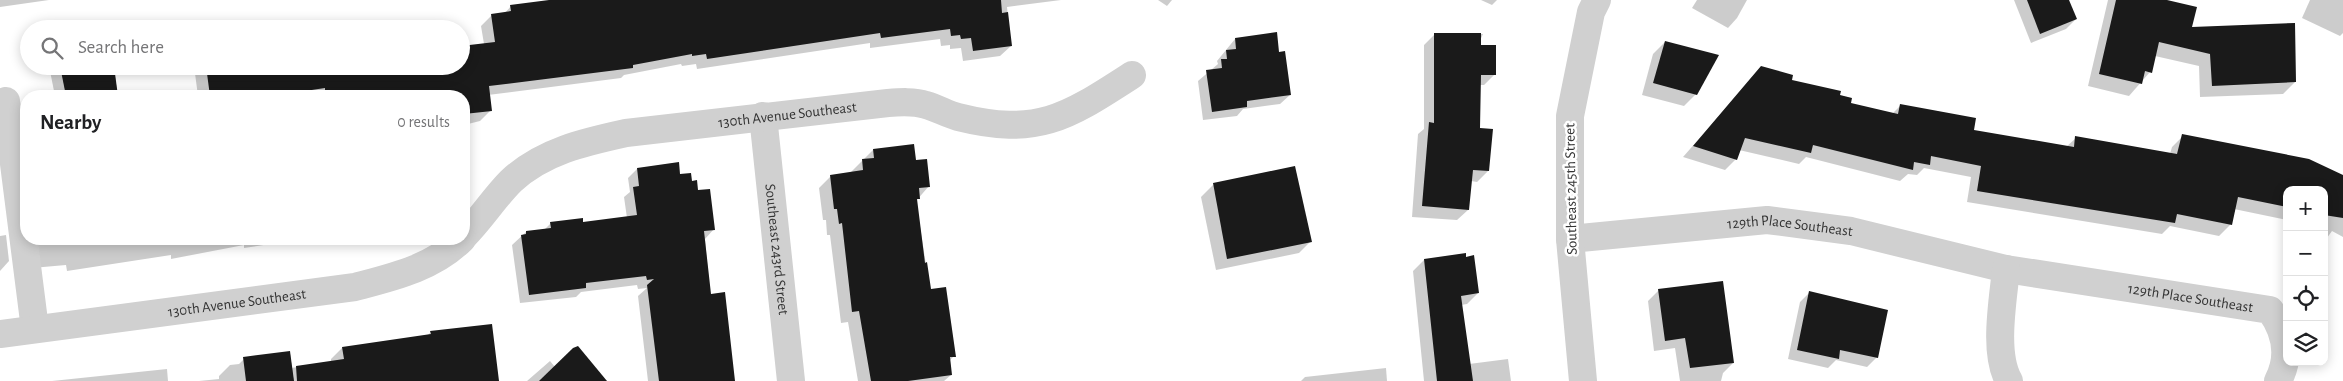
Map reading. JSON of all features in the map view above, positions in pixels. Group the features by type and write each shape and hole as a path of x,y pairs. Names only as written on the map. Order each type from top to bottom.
{"street":[{"name":"Southeast 245th Street","path":"1583,381 1570,239 1570,116 1591,12 1597,0"},
{"name":"130th Avenue Southeast","path":"470,230 510,182 529,166 554,153 586,141 626,133 763,116 868,104 907,102 925,104 956,117 1001,126 1032,124 1084,105 1132,75"},
{"path":"6,101 20,211"},
{"name":"Southeast 243rd Street","path":"763,116 791,381"},
{"name":"129th Place Southeast","path":"1570,239 1767,220 1851,231 2006,269 2270,310 2279,322 2284,336 2286,357 2284,370 2278,381"},
{"path":"24,245 35,329"},
{"name":"130th Avenue Southeast","path":"0,334 354,287 412,271 436,260 454,245"},
{"path":"2006,269 2000,339 2005,375 2009,381"}],"building":[{"path":"549,0 1001,0 1002,13 1008,12 1012,46 973,51 971,38 961,39 960,35 951,36 950,29 881,38 880,33 707,59 706,54 692,56 692,54 633,65 633,68 489,86 492,111 470,113 470,90 325,90 325,88 312,90 209,90 207,75 470,75 470,45 495,42 491,14 511,11 510,5"},
{"path":"2027,0 2069,0 2077,19 2040,34"},
{"path":"2116,0 2167,0 2197,7 2192,27 2295,23 2296,82 2212,86 2210,54 2159,42 2152,73 2145,71 2142,84 2099,74"},
{"path":"1277,32 1279,52 1285,51 1291,95 1247,101 1247,107 1212,112 1206,70 1222,68 1221,59 1227,59 1226,50 1236,49 1235,38"},
{"path":"1434,33 1481,33 1481,45 1496,45 1496,75 1481,75 1480,128 1493,129 1489,171 1473,170 1469,210 1422,206 1429,122 1434,123"},
{"path":"1665,41 1719,55 1697,95 1653,83"},
{"path":"1761,66 1793,75 1792,80 1841,91 1840,95 1852,98 1851,103 1898,114 1900,104 1976,118 1974,130 2074,147 2075,136 2177,154 2182,134 2309,159 2343,175 2343,218 2328,216 2328,186 2283,186 2283,206 2238,197 2232,225 2177,214 2175,223 1977,191 1981,166 1931,156 1930,165 1914,162 1913,170 1813,145 1811,153 1745,138 1737,160 1693,146"},
{"path":"62,75 115,75 117,90 65,90"},
{"path":"914,144 916,160 927,159 930,187 919,188 920,199 917,199 925,263 927,262 931,289 946,287 956,357 950,357 952,375 908,381 871,381 859,311 852,312 842,223 839,224 837,209 834,209 830,175 863,170 862,159 874,158 873,149"},
{"path":"679,162 680,174 691,173 692,181 697,180 698,190 710,189 715,230 704,231 711,294 725,292 735,381 659,381 647,285 654,279 647,280 646,276 586,283 586,288 529,295 521,235 526,234 526,231 551,228 550,222 583,218 583,222 637,215 633,187 639,186 637,168"},
{"path":"1295,166 1312,242 1227,259 1213,183"},
{"path":"1466,253 1466,257 1474,255 1479,293 1461,296 1473,381 1437,381 1424,259"},
{"path":"1723,281 1734,363 1690,368 1685,338 1665,341 1658,289"},
{"path":"1809,291 1888,310 1878,358 1840,350 1839,359 1797,350"},
{"path":"492,324 499,381 297,381 296,366 344,359 342,347 431,334 430,331"},
{"path":"578,346 607,381 539,381 573,348"},
{"path":"290,351 294,381 246,381 243,357"}]}
